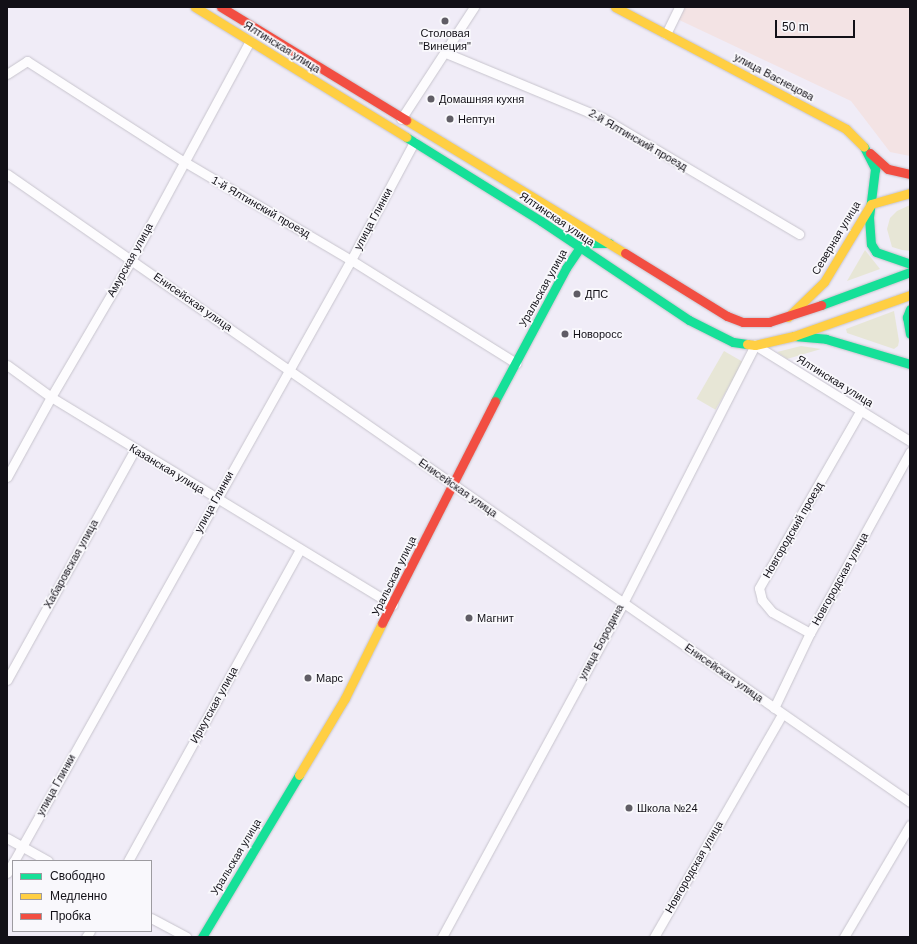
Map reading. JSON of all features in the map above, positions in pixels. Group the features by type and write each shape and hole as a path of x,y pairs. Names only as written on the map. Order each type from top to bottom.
{"main road":[{"name":"Ялтинская улица","path":"195,7 541,221 578,249 689,320 733,342 756,345"},
{"name":"Ялтинская улица","path":"221,7 401,119 610,243 710,306 743,322 769,322 787,318"},
{"name":"улица Васнецова","path":"615,7 846,129 866,149 875,169 871,204"},
{"path":"866,149 888,169 910,174"},
{"name":"Северная улица","path":"787,318 824,282 871,204 910,193"},
{"name":"Северная улица","path":"871,204 871,244 876,252 910,264"},
{"name":"Уральская улица","path":"202,937 345,698 393,605 451,484 578,249 583,243 610,243"},
{"path":"787,318 910,272"},
{"path":"756,345 794,336 910,294"},
{"path":"910,309 907,317 910,334"},
{"path":"794,336 826,339 910,364"}],"street":[{"path":"401,119 446,53 474,7"},
{"path":"666,34 679,7"},
{"name":"Амурская улица","path":"7,477 50,397 132,259 183,161 250,41"},
{"name":"2-й Ялтинский проезд","path":"446,53 603,118 799,234"},
{"name":"1-й Ялтинский проезд","path":"7,74 28,61 183,161 351,260 516,363"},
{"name":"улица Глинки","path":"14,860 288,369 351,260 414,142"},
{"name":"Енисейская улица","path":"7,174 132,259 451,484 910,802"},
{"name":"Ялтинская улица","path":"756,345 910,441"},
{"name":"улица Бородина","path":"442,937 623,603 756,345"},
{"name":"Казанская улица","path":"7,365 50,397 393,605"},
{"name":"Новгородский проезд","path":"810,633 772,612 762,600 760,588 861,410"},
{"name":"Хабаровская улица","path":"7,680 134,449"},
{"name":"Новгородская улица","path":"774,708 810,633 910,452"},
{"name":"Иркутская улица","path":"129,860 300,549"},
{"name":"Новгородская улица","path":"654,937 782,714"},
{"path":"844,937 910,825"},
{"path":"7,838 46,860"},
{"name":"улица Глинки","path":"7,873 12,864"},
{"path":"152,919 186,937"}],"shaded area":[{"path":"681,7 910,7 910,156 890,152 851,101 675,18"},
{"path":"910,205 910,251 892,247 887,229 890,218 897,211"},
{"path":"865,250 880,269 847,281"},
{"path":"894,311 899,341 898,346 894,349 847,333 846,329"},
{"path":"801,346 821,349 787,359 777,352"},
{"path":"724,351 743,362 716,410 696,399"}],"traffic: fast":[{"path":"406,137 541,221 689,320 733,342 747,344"},
{"path":"864,147 875,169 869,217 871,244 876,252 910,264"},
{"path":"495,401 566,268 583,243 609,243"},
{"path":"821,305 910,272"},
{"path":"910,309 907,317 910,334"},
{"path":"794,336 826,339 910,364"},
{"path":"202,937 299,775"}],"traffic: slow":[{"path":"195,7 406,137"},
{"path":"615,7 846,129 864,147"},
{"path":"406,120 625,253"},
{"path":"788,317 824,282 871,204 910,193"},
{"path":"747,344 755,345 794,336 910,295"},
{"path":"299,775 345,698 382,623"}],"traffic: jam":[{"path":"221,7 406,120"},
{"path":"870,153 888,169 910,174"},
{"path":"625,253 727,316 743,322 769,322 821,305"},
{"path":"382,623 495,401"}],"place":[{"name":"Столовая \"Винеция\"","path":"445,21"},
{"name":"Домашняя кухня","path":"431,99"},
{"name":"Нептун","path":"450,119"},
{"name":"ДПС","path":"577,294"},
{"name":"Новоросс","path":"565,334"},
{"name":"Магнит","path":"469,618"},
{"name":"Марс","path":"308,678"},
{"name":"Школа №24","path":"629,808"}]}
